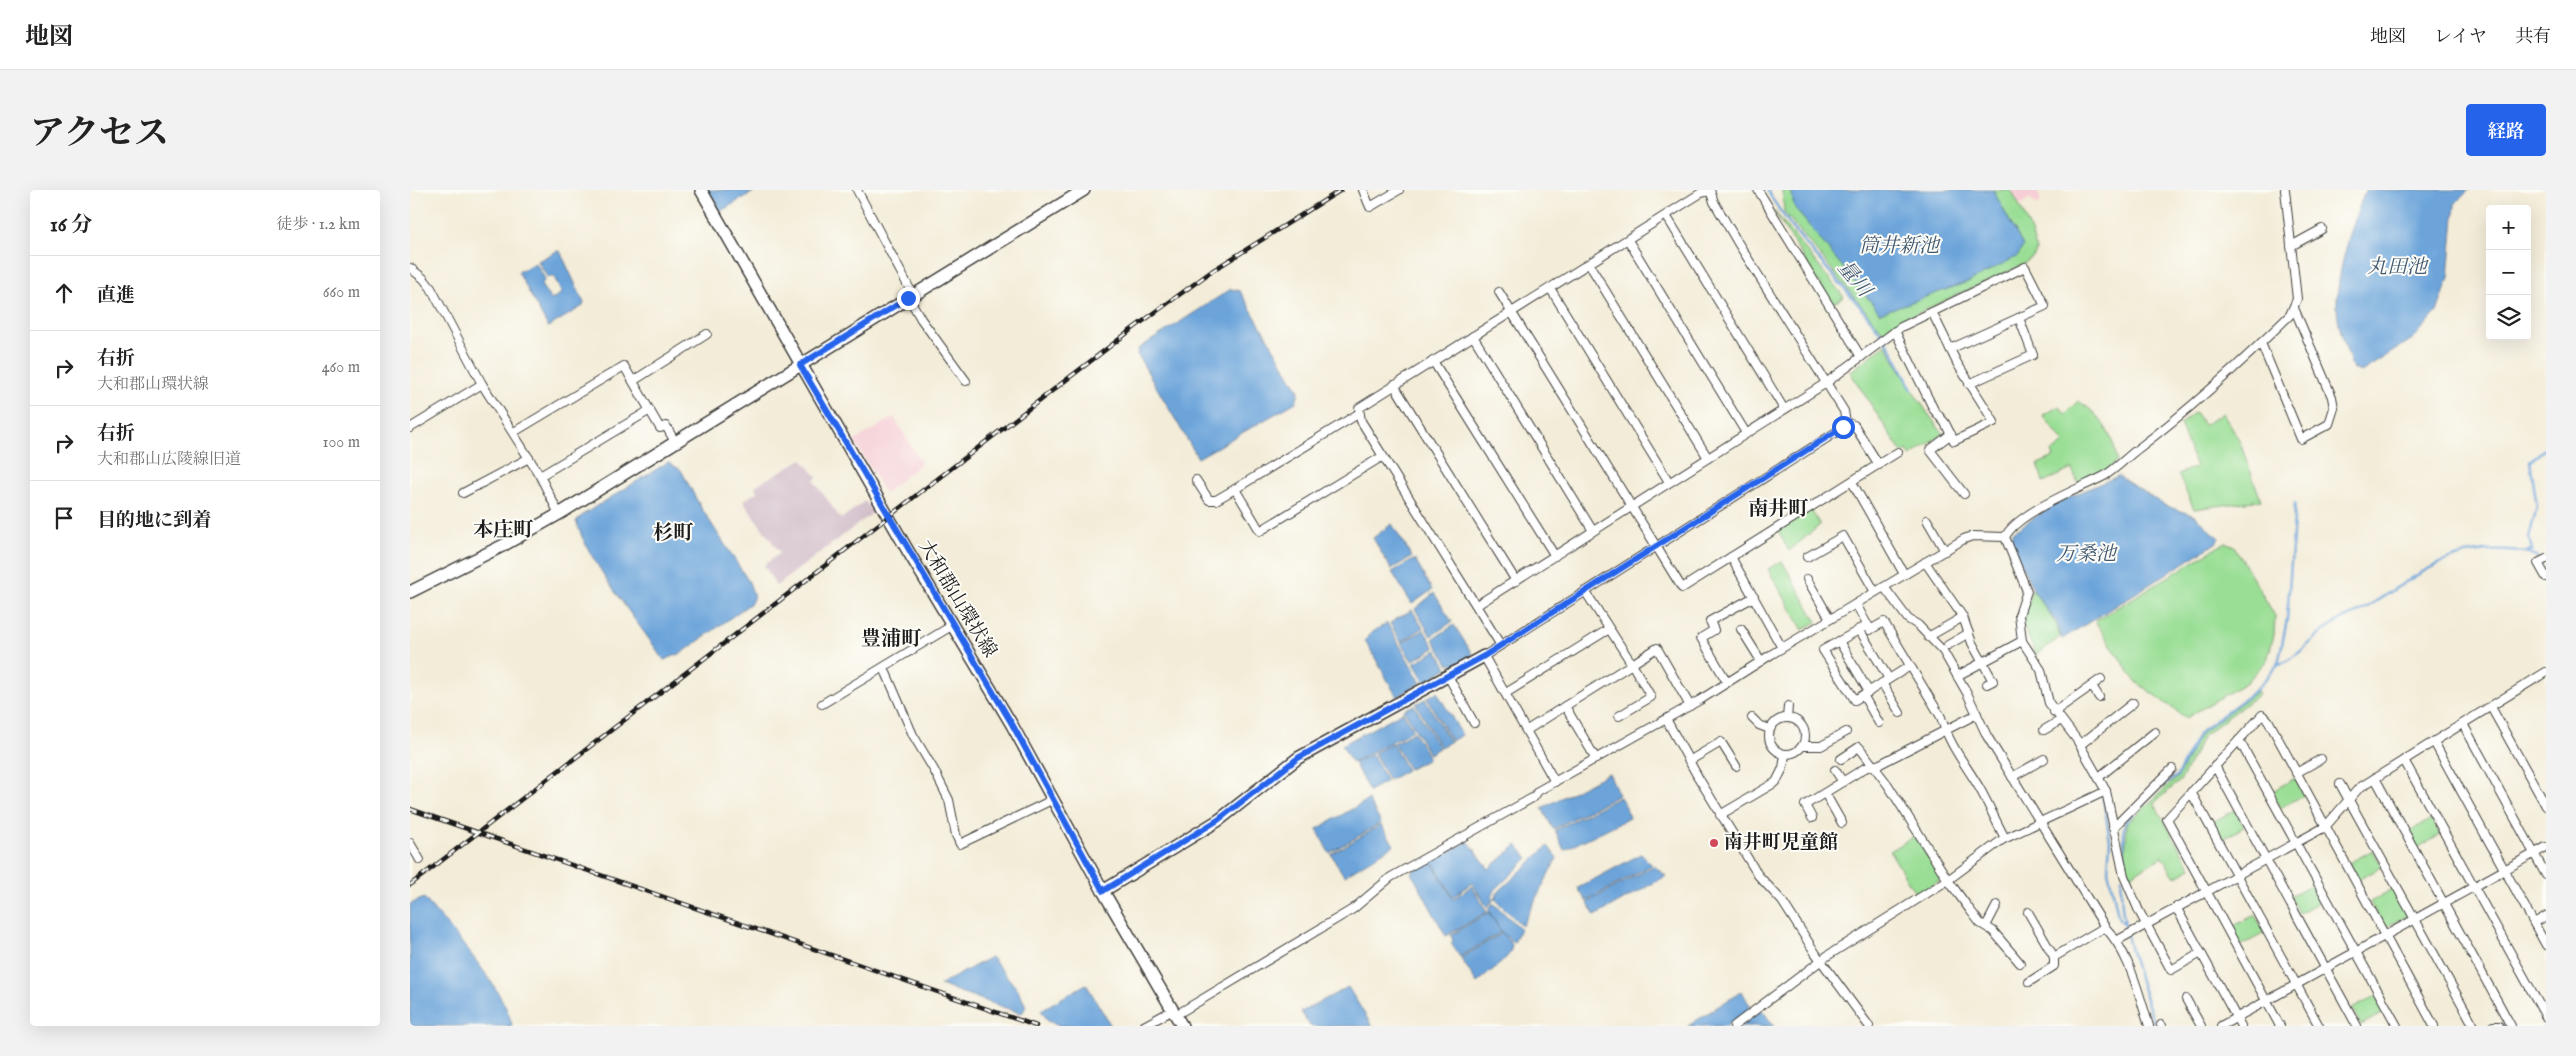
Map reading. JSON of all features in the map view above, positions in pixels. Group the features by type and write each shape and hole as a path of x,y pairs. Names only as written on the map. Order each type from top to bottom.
{"street":[{"name":"大和郡山環状線","path":"700,190 1054,799 1103,891 1182,1026"},
{"path":"858,190 920,319 966,381"},
{"path":"410,592 504,545 559,514 1084,190"},
{"path":"1363,190 1370,207 1399,190"},
{"path":"1500,644 1358,414 1359,408 1363,404 1394,384 1667,217 1701,193 1710,190 1714,202 1733,235 1844,411 1846,423"},
{"path":"1758,190 1861,357"},
{"path":"2005,537 2014,526 2052,500 2109,472 2186,412 2260,344 2294,308 2296,299 2285,190"},
{"path":"1667,217 1784,409"},
{"path":"2291,246 2322,229"},
{"path":"1628,240 1746,434"},
{"path":"1588,264 1708,458"},
{"path":"1477,605 1826,383 1892,334 1932,312 2025,267 2045,306 1950,349"},
{"path":"410,268 423,278 431,288 482,384 530,458 559,514"},
{"path":"1550,288 1669,482"},
{"path":"1499,292 1682,588 1898,452"},
{"path":"2260,344 2302,439 2330,424 2334,408 2332,397 2294,308"},
{"path":"1892,334 1934,410 1954,441 1994,422 1969,384 1932,312"},
{"path":"1969,384 2033,355 2019,318"},
{"path":"633,381 707,334"},
{"path":"1473,336 1593,531"},
{"path":"1433,361 1554,556"},
{"path":"514,432 624,366 660,428 666,426 675,442"},
{"path":"410,428 482,384"},
{"path":"1394,384 1516,581"},
{"path":"540,476 650,410"},
{"path":"1196,480 1209,500 1216,500 1358,414"},
{"path":"1846,423 1854,425 1879,464"},
{"path":"1103,891 1218,820 1298,758 1484,656 1500,644 1838,431 1846,423"},
{"path":"1951,434 1930,450 1964,494"},
{"path":"1235,489 1260,531 1383,456"},
{"path":"463,493 530,458"},
{"path":"1852,482 1904,574"},
{"path":"1927,520 1945,551"},
{"path":"1808,557 1843,536 1875,592"},
{"path":"1144,1026 1174,1013 1353,909 1391,877 1506,814 1555,782 1690,706 1726,682 1925,562 1972,536 2005,537"},
{"path":"2005,537 2027,591 2019,615 2022,641 2040,670 2046,694 2054,712 2080,745 2106,791 2120,864 2145,923 2171,970 2201,953"},
{"path":"1731,557 1782,648"},
{"path":"2542,561 2546,577"},
{"path":"1925,562 1963,617 1993,681 1987,684"},
{"path":"1807,579 1830,619"},
{"path":"1884,587 1908,619 1918,625 1943,651 1987,736 2012,777 2105,927 2120,939 2149,1026"},
{"path":"1585,591 1651,697 1619,716"},
{"path":"1726,682 1701,638 1714,630 1710,622 1754,597"},
{"path":"1856,604 1870,630 1884,622 1941,717 1945,731 2005,838"},
{"path":"1928,637 1963,617"},
{"path":"822,704 953,625"},
{"path":"1868,625 1823,650 1855,700 1910,666"},
{"path":"1506,694 1609,629"},
{"path":"1741,629 1761,661"},
{"path":"1859,630 1900,713"},
{"path":"1948,645 1969,633"},
{"path":"1839,641 1879,723"},
{"path":"1957,676 2022,641"},
{"path":"1527,730 1657,648 1690,706"},
{"path":"1484,656 1555,782"},
{"path":"884,668 913,735 949,800 956,835 960,844 1054,799"},
{"path":"2120,939 2145,923 2237,876 2325,827 2360,788 2546,672"},
{"path":"1448,676 1474,723"},
{"path":"2054,712 2101,679"},
{"path":"2092,686 2099,697"},
{"path":"2080,745 2133,703"},
{"path":"1565,706 1596,760"},
{"path":"1787,718 1788,706"},
{"path":"2491,707 2546,806"},
{"path":"1812,818 1805,805 1872,766 1976,714"},
{"path":"2280,1026 2167,819 2262,715 2268,720 2434,1026"},
{"path":"1752,718 1770,729"},
{"path":"1787,718 1794,719 1803,726 1806,736 1803,746 1796,753 1785,755 1772,746 1769,736 1770,729 1775,722 1787,718"},
{"path":"1666,719 1720,815 1763,883 1782,901 1821,960 1869,1026"},
{"path":"2044,730 2060,720"},
{"path":"2463,724 2546,875"},
{"path":"1803,746 1821,746 1846,732"},
{"path":"2099,776 2155,732"},
{"path":"2239,740 2397,1026"},
{"path":"1689,761 1721,742 1736,766"},
{"path":"2434,742 2546,945"},
{"path":"1841,759 1859,747 1892,791 1948,880 1970,910 2004,943 2020,962"},
{"path":"1720,815 1776,782 1783,768 1785,755"},
{"path":"2012,777 2044,759"},
{"path":"2296,773 2321,759"},
{"path":"2404,760 2546,1017"},
{"path":"2215,766 2358,1026"},
{"path":"2113,828 2172,769"},
{"path":"1835,770 1843,782"},
{"path":"2375,778 2511,1026"},
{"path":"2340,784 2474,1026"},
{"path":"1734,1026 1821,960 1948,880 2005,838 2030,824 2041,823 2106,791"},
{"path":"2191,792 2319,1026"},
{"path":"1825,793 1842,823"},
{"path":"410,843 420,860"},
{"path":"2221,1026 2546,847"},
{"path":"1986,926 1997,905"},
{"path":"2176,907 2241,1026"},
{"path":"2028,912 2054,957 2054,966 2029,982"},
{"path":"2534,923 2546,916"},
{"path":"2054,957 2105,927"},
{"path":"2186,999 2201,1026"},
{"path":"2493,1026 2498,1026"}],"shaded area":[{"path":"2011,190 2037,190 2041,201 2037,205 2030,198 2020,205"},
{"path":"894,417 921,463 885,493 854,441"},
{"path":"802,459 817,477 814,481 841,519 865,501 874,512 776,586 764,565 780,553 743,501 757,492 755,486"}],"green space":[{"name":"筒井新池","path":"1782,190 1793,190 1792,195 2023,246 1993,190 2011,190 2023,212 2036,251 2034,256 2022,265 1890,326 1884,333 1784,212"},
{"path":"1774,211 1844,297 1832,304"},
{"path":"1886,344 1913,390 1943,434 1910,456 1907,450 1902,453 1850,372"},
{"path":"2078,401 2100,419 2113,443 2117,461 2102,474 2078,483 2072,469 2043,482 2038,464 2054,457 2052,452 2064,443 2043,415 2060,406 2065,414"},
{"path":"2195,412 2204,425 2223,413 2239,440 2261,500 2194,509 2178,474 2196,467 2180,424"},
{"path":"1811,510 1820,525 1789,551 1778,531"},
{"path":"2226,542 2234,546 2275,616 2274,635 2267,660 2247,682 2186,718 2135,681 2095,621"},
{"path":"1782,561 1817,622 1803,630 1768,569"},
{"path":"2032,589 2056,624 2060,637 2036,655 2023,625"},
{"path":"2257,691 2259,694 2203,736 2181,780 2154,803 2191,868 2175,877 2162,857 2129,876 2125,862 2127,823 2178,777 2200,734"},
{"path":"2295,778 2304,795 2280,808 2271,792"},
{"path":"2235,810 2244,827 2221,840 2211,823"},
{"path":"2432,819 2440,835 2417,848 2408,832"},
{"path":"1915,836 1940,877 1939,881 1916,895 1890,851"},
{"path":"2373,850 2382,867 2358,880 2349,863"},
{"path":"2314,883 2323,900 2299,913 2290,896"},
{"path":"2394,888 2409,915 2384,928 2370,902"},
{"path":"2255,915 2265,933 2240,946 2230,928"},
{"path":"2376,996 2385,1012 2361,1025 2352,1009"}],"water":[{"path":"707,190 757,190 719,212"},
{"name":"筒井新池","path":"1793,190 1993,190 2023,246 2018,256 1968,282 1880,313 1794,207"},
{"name":"丸田池","path":"2365,190 2469,190 2455,204 2449,278 2437,312 2414,338 2361,372 2353,369 2340,329 2337,305 2343,262"},
{"path":"560,251 584,303 583,306 548,327 518,272 536,263 545,279 541,285 551,300 562,293 554,277 547,277 538,261"},
{"path":"1231,289 1240,291 1299,391 1296,402 1198,458 1137,354 1138,349"},
{"path":"668,462 681,470 700,506 749,582 754,596 751,603 682,653 664,660 628,611 591,555 576,521 584,514"},
{"name":"万桑池","path":"2118,476 2164,505 2195,516 2219,538 2216,543 2062,639 2057,623 2035,593 2011,543 2013,532 2058,502"},
{"path":"1392,524 1412,557 1391,569 1373,538"},
{"path":"1415,560 1432,590 1412,604 1392,572"},
{"path":"1434,593 1452,622 1431,636 1415,609"},
{"path":"1412,610 1423,628 1401,642 1390,623"},
{"path":"1387,623 1421,683 1397,697 1365,640 1374,631"},
{"path":"1454,625 1473,655 1454,666 1452,663 1449,665 1433,639"},
{"path":"1424,630 1435,648 1412,661 1401,643"},
{"path":"1437,650 1447,668 1425,682 1414,663"},
{"path":"1437,692 1462,735 1451,741 1427,698"},
{"path":"1425,699 1450,742 1440,747 1416,704"},
{"path":"1414,705 1439,748 1429,754 1404,710"},
{"path":"1403,712 1413,730 1352,763 1342,745"},
{"path":"1414,732 1428,756 1427,760 1409,769 1394,743"},
{"path":"1392,743 1407,770 1389,780 1374,753"},
{"path":"1372,754 1387,781 1369,791 1354,763"},
{"path":"1609,773 1619,795 1553,829 1542,808"},
{"path":"1620,797 1626,807 1629,818 1564,850 1555,830"},
{"path":"1368,800 1381,823 1329,853 1317,829"},
{"path":"1381,825 1394,845 1344,876 1331,854"},
{"path":"1468,841 1489,869 1517,845 1528,858 1495,890 1492,896 1493,901 1487,907 1472,883 1453,897 1432,861"},
{"path":"1548,846 1557,858 1522,926 1495,899 1496,894"},
{"path":"1641,854 1652,865 1586,901 1578,888"},
{"path":"1431,861 1453,899 1472,886 1487,912 1446,936 1411,872"},
{"path":"1654,866 1666,876 1595,916 1587,902"},
{"path":"424,898 488,977 499,994 512,1026 410,1026 410,904"},
{"path":"1493,903 1520,928 1514,943 1502,933 1488,909"},
{"path":"1489,912 1501,932 1460,957 1451,943 1453,941 1451,935"},
{"path":"1502,933 1512,945 1510,953 1477,983 1461,958"},
{"path":"991,957 1018,990 1026,1006 1023,1012 1020,1013 940,985"},
{"path":"1086,984 1111,1026 1061,1026 1048,1021 1041,1010"},
{"path":"1348,987 1372,1026 1310,1026 1301,1012"},
{"path":"1742,991 1751,1008 1727,1026 1688,1026"},
{"path":"1762,1010 1774,1026 1740,1026"}],"waterway":[{"name":"量川","path":"1767,190 1792,227 1881,333 1894,353 1912,390"},
{"path":"2528,551 2532,550 2529,538 2537,506 2530,461 2546,448"},
{"path":"2124,860 2124,828 2126,821 2154,792 2177,776 2199,733 2256,690 2278,664 2287,620 2295,504"},
{"path":"2278,664 2291,659 2333,624 2364,609 2415,576 2449,559 2488,551 2509,551 2533,555 2540,562"},
{"path":"2103,798 2110,840 2108,870 2119,919 2125,924"},
{"path":"2122,878 2121,894 2126,932 2155,1026"}],"railway":[{"path":"410,885 1135,327 1212,271 1341,190"},
{"path":"410,809 1036,1026"}],"place":[{"name":"南井町児童館","path":"1714,843"}],"district":[{"name":"南井町","path":"1778,509"},
{"name":"本庄町","path":"503,530"},
{"name":"杉町","path":"673,533"},
{"name":"豊浦町","path":"891,639"}],"route":[{"path":"908,298 800,365 908,551 1012,724 1103,891 1218,820 1298,758 1484,656 1490,650 1843,427"}]}
